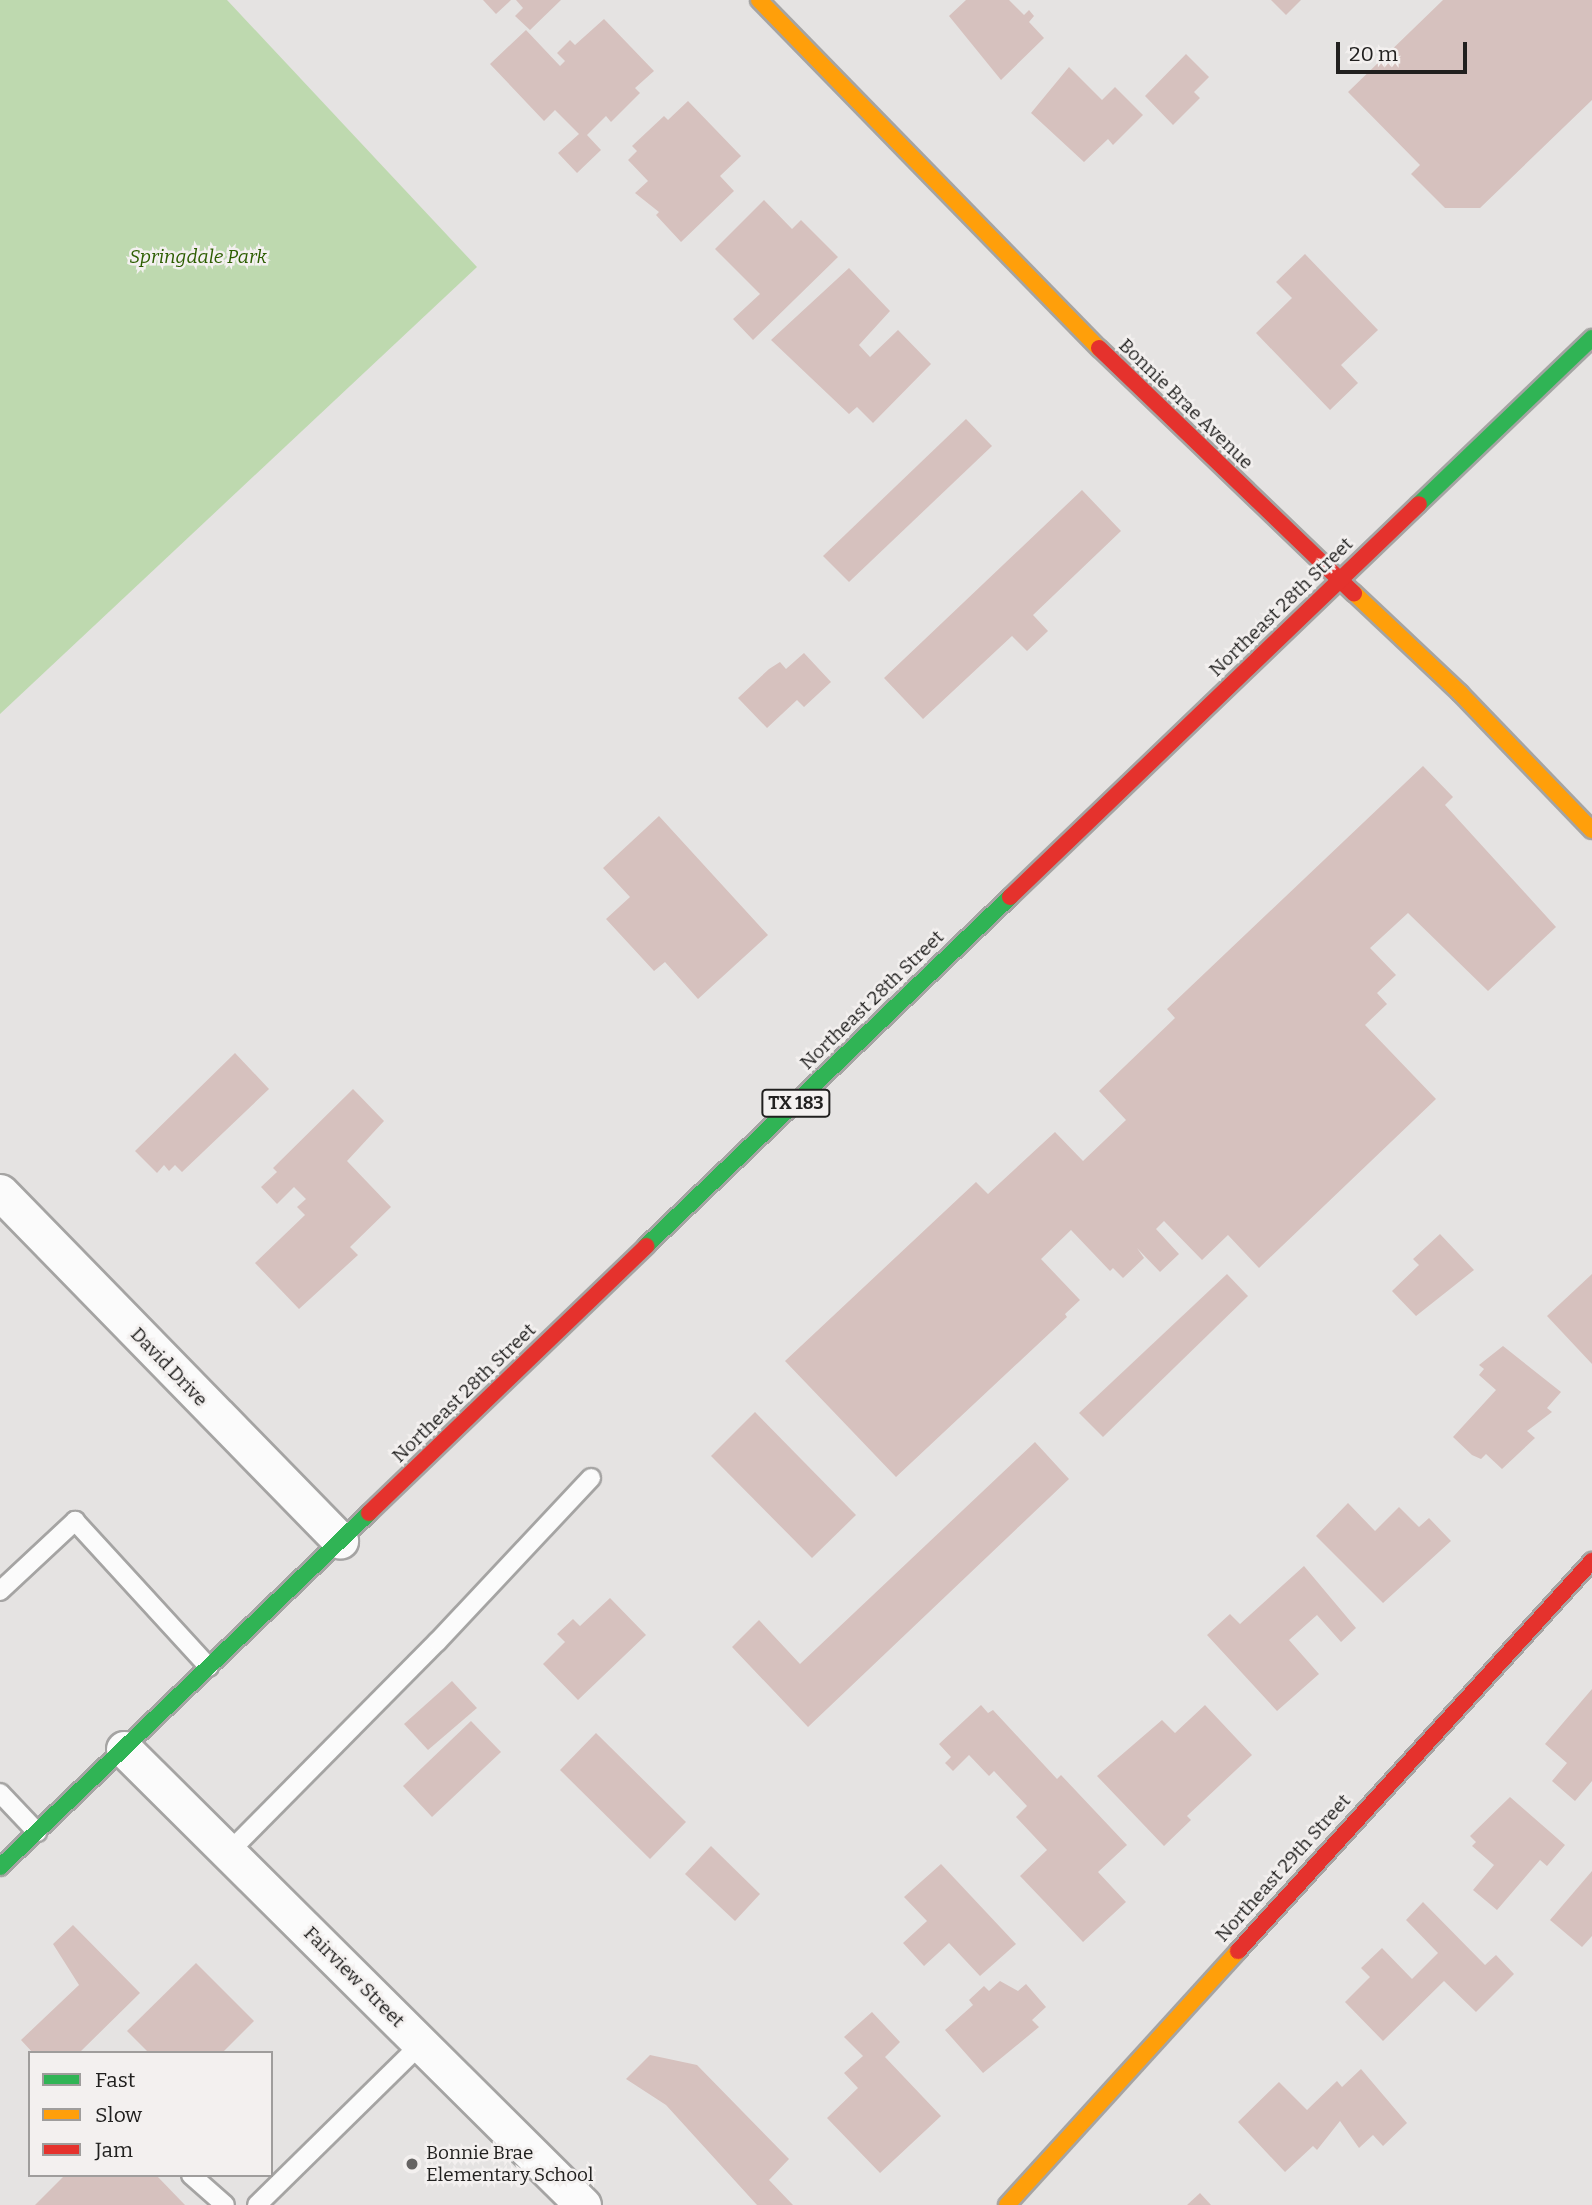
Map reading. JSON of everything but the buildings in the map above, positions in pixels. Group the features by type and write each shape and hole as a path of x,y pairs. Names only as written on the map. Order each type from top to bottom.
{"main road":[{"name":"Bonnie Brae Avenue","path":"758,0 1148,398 1460,693 1592,830"},
{"name":"Northeast 28th Street","path":"0,1867 1592,338"},
{"name":"Northeast 29th Street","path":"1007,2205 1592,1561"}],"street":[{"name":"David Drive","path":"0,1192 340,1541"},
{"name":"Fairview Street","path":"124,1749 583,2205"}],"lane":[{"path":"229,1852 437,1642 591,1478"},
{"path":"0,1591 75,1521 209,1667"},
{"path":"0,1793 37,1832"},
{"path":"257,2205 421,2044"},
{"path":"193,2177 225,2205"}],"green space":[{"name":"Springdale Park","path":"0,0 227,0 477,267 0,714"}],"traffic: fast":[{"path":"1419,504 1592,338"},
{"path":"646,1246 1010,897"},
{"path":"0,1867 369,1513"}],"traffic: slow":[{"path":"759,0 1099,348"},
{"path":"1354,593 1460,693 1592,830"},
{"path":"1007,2205 1238,1951"}],"traffic: jam":[{"path":"1099,348 1354,593"},
{"path":"1010,897 1419,504"},
{"path":"369,1513 646,1246"},
{"path":"1238,1951 1592,1561"}],"place":[{"name":"Bonnie Brae Elementary School","path":"412,2164"}]}
